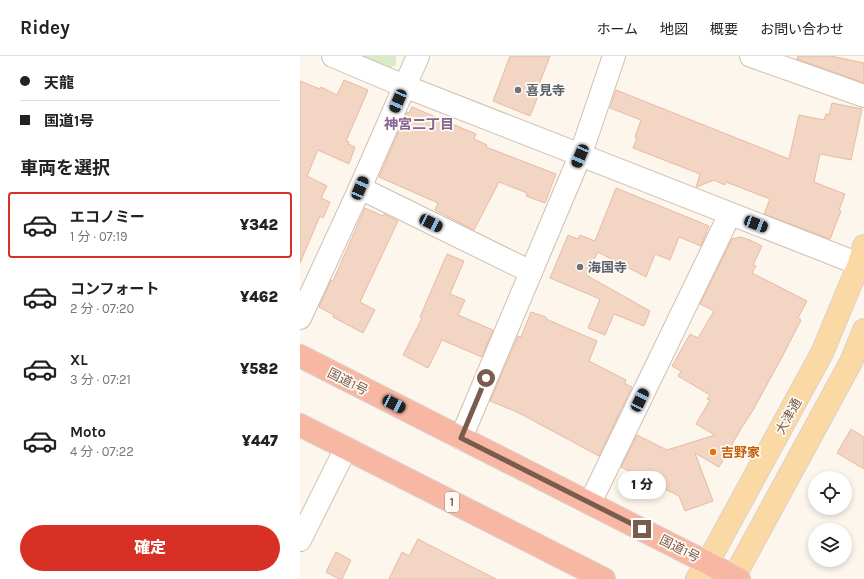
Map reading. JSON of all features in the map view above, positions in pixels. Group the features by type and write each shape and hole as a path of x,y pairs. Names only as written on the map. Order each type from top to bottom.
{"highway":[{"name":"国道1号","path":"300,356 590,503 702,571 735,578"},
{"name":"1","path":"300,425 604,579"}],"main road":[{"name":"大津通","path":"702,571 822,353 861,255"},
{"path":"735,578 851,362 864,330"}],"street":[{"path":"333,56 404,86 730,214 861,255"},
{"path":"300,318 360,188 418,56"},
{"path":"461,438 580,156 614,56"},
{"path":"751,56 864,96"},
{"path":"360,188 531,272"},
{"path":"590,503 730,214"},
{"path":"300,540 346,448"}],"green space":[{"path":"358,56 396,56 396,65 390,68 384,67"}],"building":[{"path":"510,56 550,56 537,90 540,91 530,116 493,101"},
{"path":"798,56 831,56 864,63 864,83 797,59"},
{"path":"344,80 368,90 346,141 349,142 348,144 355,147 349,164 318,150 307,176 327,186 321,198 330,202 323,218 320,216 300,263 300,81 320,89 321,87 337,95"},
{"path":"616,90 789,159 799,115 824,120 826,114 829,115 832,103 862,109 851,160 820,154 814,182 845,194 839,210 841,211 830,239 764,214 770,199 726,182 725,185 714,180 696,187 700,174 633,148 641,120 610,108"},
{"path":"412,107 476,134 474,139 487,145 486,147 556,174 545,203 526,196 527,193 499,182 474,230 435,210 438,203 379,177 407,112 409,113"},
{"path":"616,188 709,226 701,246 679,237 670,260 655,254 646,277 598,252 586,275 650,311 644,326 614,314 605,335 588,328 600,299 550,278 568,235 578,239 580,235 595,241"},
{"path":"365,208 383,216 384,214 398,221 360,302 375,310 363,333 333,317 334,315 319,307 331,280 333,281"},
{"path":"740,237 762,246 753,265 756,266 752,273 807,301 798,318 801,320 782,357 752,412 719,467 695,453 713,501 685,511 679,496 621,467 637,435 667,450 715,435 696,424 710,400 707,399 710,395 678,376 681,371 672,366 690,334 698,338 714,311 700,304 732,239"},
{"path":"447,254 464,261 450,294 465,300 458,315 493,330 482,357 442,340 428,368 403,355 422,318 420,317"},
{"path":"531,312 546,317 546,319 597,341 589,361 626,380 625,384 632,387 599,456 517,412 490,401 518,336 521,337"},
{"path":"851,429 864,437 864,469 837,453"},
{"path":"418,539 496,579 389,579 402,552 409,556"},
{"path":"336,552 351,560 342,579 339,579 326,572"}],"place":[{"name":"喜見寺","path":"518,90"},
{"name":"海国寺","path":"580,267"},
{"name":"吉野家","path":"713,452"}],"district":[{"name":"神宮二丁目","path":"419,124"}],"route":[{"path":"486,378 461,438 642,529"}]}
